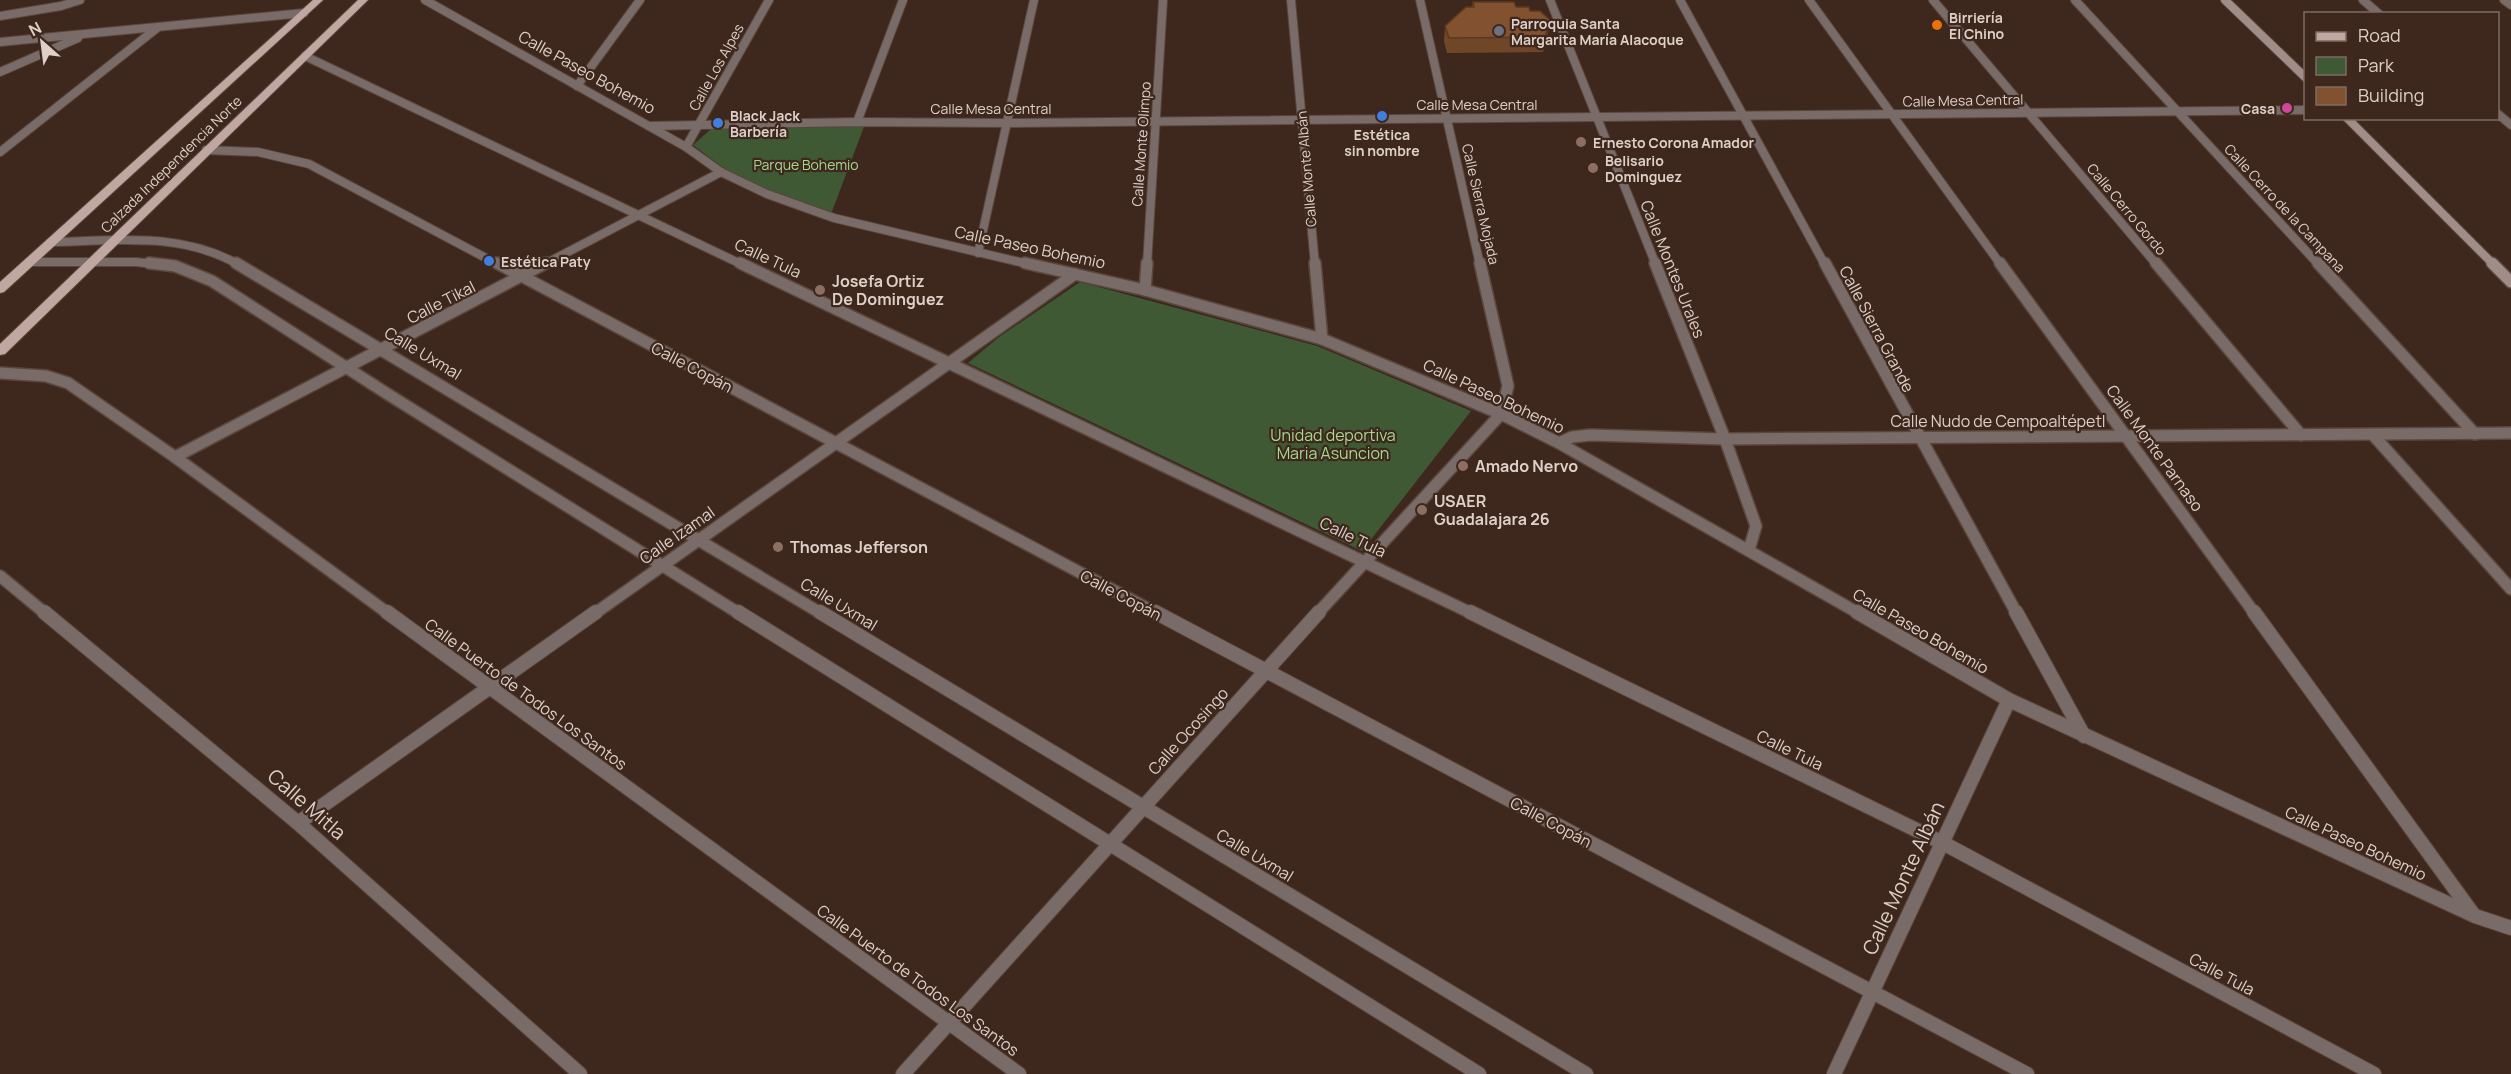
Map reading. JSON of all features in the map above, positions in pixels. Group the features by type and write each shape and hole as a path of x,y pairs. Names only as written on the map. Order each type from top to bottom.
{"main road":[{"name":"Calzada Independencia Norte","path":"0,289 318,0"},
{"name":"Calzada Independencia Norte","path":"0,351 363,0"},
{"path":"2226,0 2304,76"},
{"path":"2349,120 2511,282"}],"street":[{"path":"0,16 61,6 80,0"},
{"name":"Calle Paseo Bohemio","path":"425,0 686,147 721,172 767,194 834,218 1145,290 1322,339 1501,414 1559,443 2009,700 2475,916 2511,928"},
{"path":"578,86 640,0"},
{"name":"Calle Los Alpes","path":"686,147 769,0"},
{"path":"857,122 903,0"},
{"path":"978,253 1034,0"},
{"name":"Calle Monte Olimpo","path":"1145,290 1163,0"},
{"name":"Calle Monte Albán","path":"1291,0 1322,339"},
{"name":"Calle Sierra Mojada","path":"1420,0 1508,386 1501,414"},
{"name":"Calle Montes Urales","path":"1550,0 1725,439 1756,526 1749,550"},
{"name":"Calle Sierra Grande","path":"1680,0 2084,736"},
{"name":"Calle Monte Parnaso","path":"1809,0 2475,916"},
{"name":"Calle Cerro Gordo","path":"1933,0 2301,435"},
{"name":"Calle Cerro de la Campana","path":"2075,0 2475,434"},
{"path":"2363,0 2377,12"},
{"path":"2504,0 2511,5"},
{"path":"0,42 304,13"},
{"path":"0,152 158,27"},
{"path":"0,72 90,33"},
{"name":"Calle Tula","path":"305,56 1365,561 1943,843 2374,1074"},
{"name":"Calle Mesa Central","path":"649,126 857,122 1006,123 2304,111"},
{"path":"2499,116 2511,117"},
{"path":"2499,116 2511,125"},
{"name":"Calle Copán","path":"206,150 257,150 276,153 309,164 2026,1074"},
{"name":"Calle Tikal","path":"175,457 721,172"},
{"name":"Calle Uxmal","path":"51,242 114,240 196,244 217,252 383,349 1586,1074"},
{"path":"29,262 136,262 175,266 212,282 346,368 1479,1074"},
{"name":"Calle Izamal","path":"298,823 1075,274"},
{"name":"Calle Puerto de Todos Los Santos","path":"0,373 46,376 69,383 175,457 1019,1074"},
{"name":"Calle Ocosingo","path":"903,1074 1365,561 1501,414"},
{"name":"Calle Nudo de Cempoaltépetl","path":"1559,443 1572,437 1590,435 1725,439 2374,436 2511,433"},
{"path":"2374,436 2511,589"},
{"name":"Calle Mitla","path":"0,576 298,823 580,1074"},
{"name":"Calle Monte Albán","path":"1834,1074 2009,700"}],"green space":[{"name":"Parque Bohemio","path":"865,124 831,214 763,189 725,169 693,145 711,129 735,126"},
{"name":"Unidad deportiva Maria Asuncion","path":"1080,282 1317,346 1471,411 1362,551 968,363 999,337"}],"building":[{"path":"1473,2 1514,2 1516,7 1529,7 1530,11 1540,11 1550,20 1545,37 1449,38 1445,26 1466,7 1474,7"}],"place":[{"name":"Birriería El Chino","path":"1937,25"},
{"name":"Parroquia Santa Margarita María Alacoque","path":"1499,31"},
{"name":"Casa","path":"2287,108"},
{"name":"Estética sin nombre","path":"1382,116"},
{"name":"Black Jack Barbería","path":"718,123"},
{"name":"Ernesto Corona Amador","path":"1581,142"},
{"name":"Belisario Dominguez","path":"1593,168"},
{"name":"Estética Paty","path":"489,261"},
{"name":"Josefa Ortiz De Dominguez","path":"820,290"},
{"name":"Amado Nervo","path":"1463,466"},
{"name":"USAER Guadalajara 26","path":"1422,510"},
{"name":"Thomas Jefferson","path":"778,547"}]}
